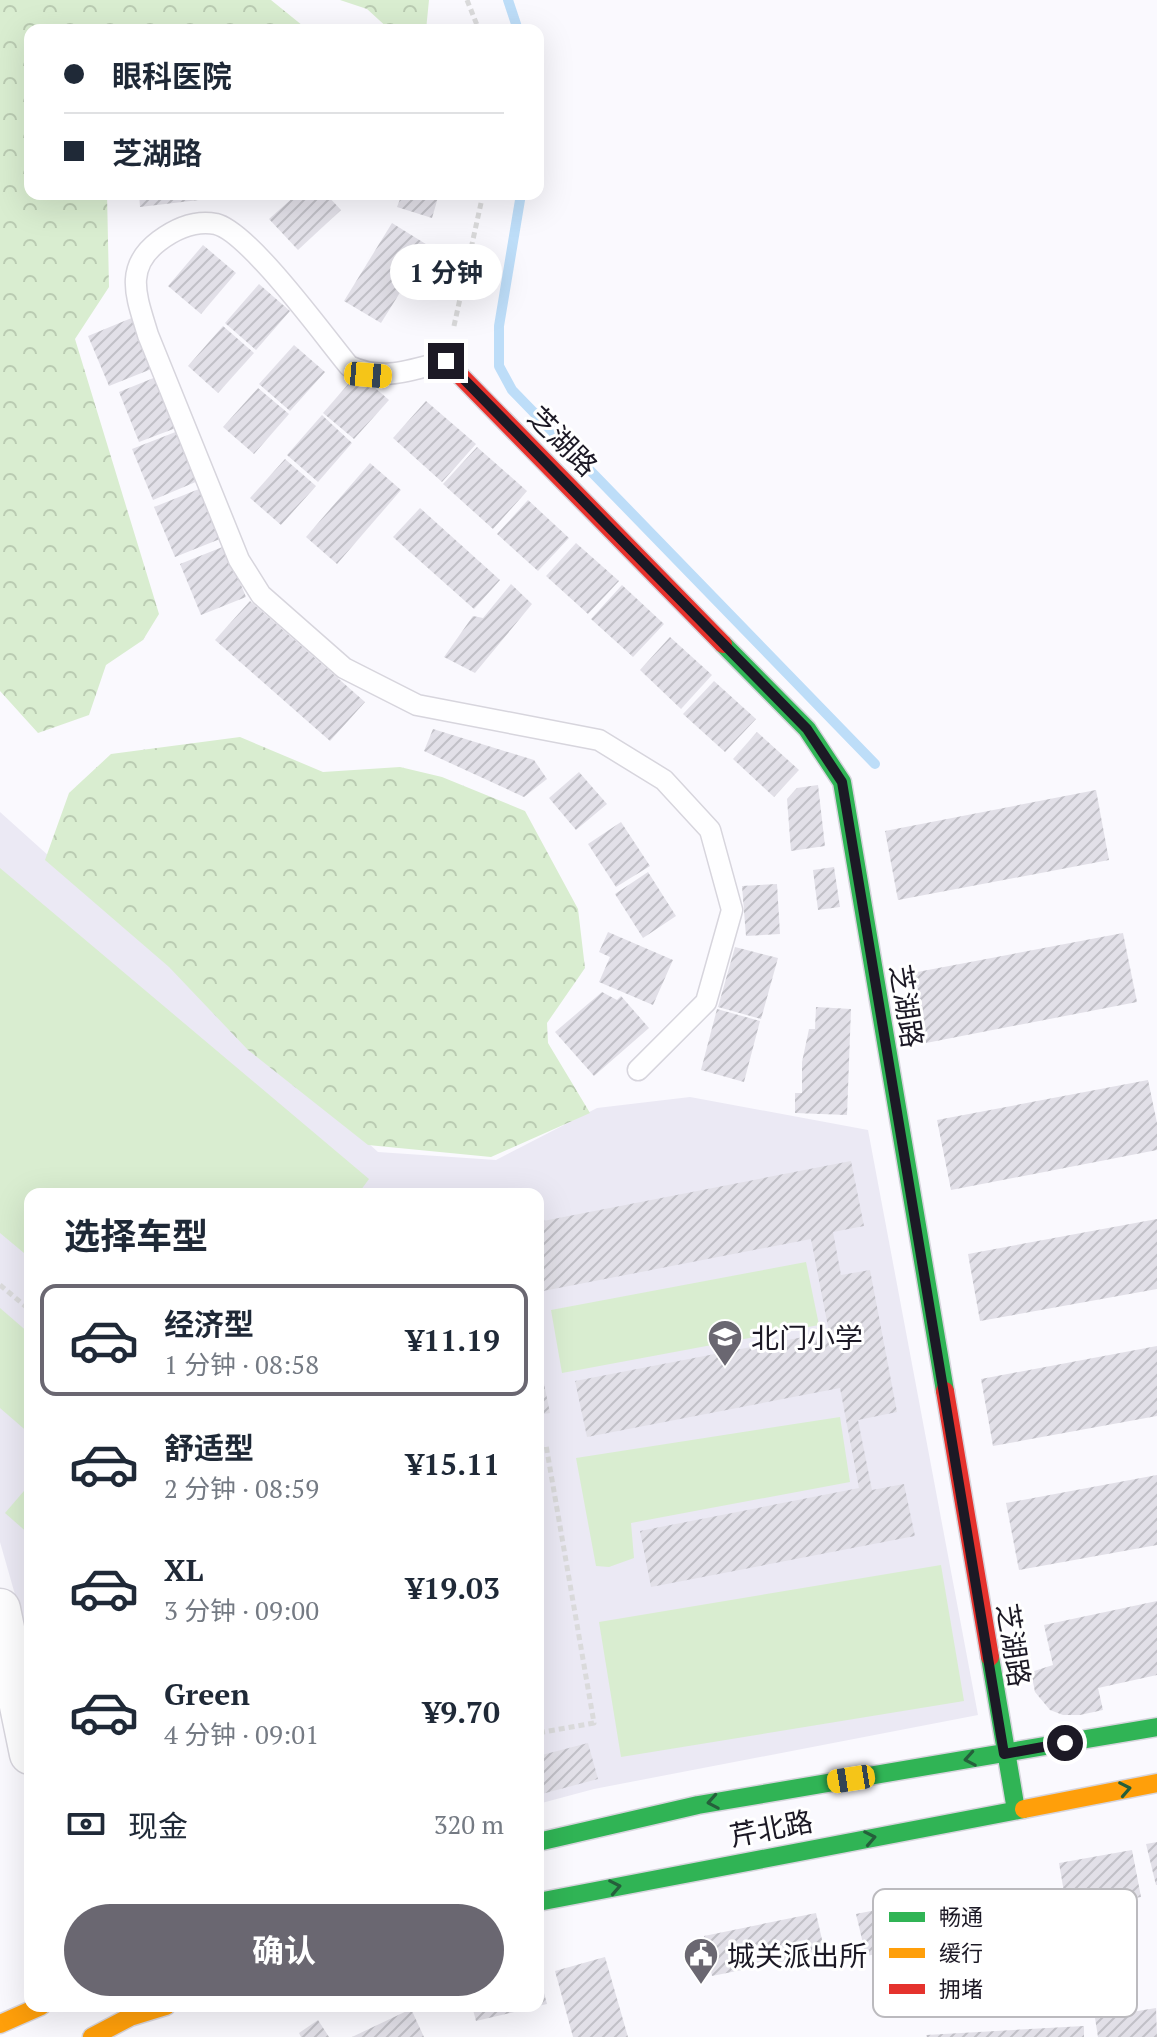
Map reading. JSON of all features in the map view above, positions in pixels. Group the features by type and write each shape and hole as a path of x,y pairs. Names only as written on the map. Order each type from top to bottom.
{"street":[{"name":"芝湖路","path":"446,361 807,729 842,782 1004,1754 1016,1810"},
{"path":"0,1609 24,1725"},
{"name":"芹北路","path":"544,1841 698,1805 1157,1727"},
{"name":"芹北路","path":"544,1901 1157,1783"},
{"path":"0,2024 27,2012"},
{"path":"92,2037 128,2012"}],"lane":[{"path":"446,361 388,376 368,375 349,366 247,244 219,225 202,223 174,229 139,260 136,273 138,298 148,335 239,560 261,595 344,668 417,705 599,740 664,780 710,830 732,910 706,1002 638,1070"}],"path":[{"path":"467,0 477,24"},
{"path":"446,361 482,200"},
{"path":"0,1285 24,1305"},
{"path":"544,1445 594,1723 544,1732"}],"shaded area":[{"name":"北门小学","path":"0,812 378,1152 496,1160 597,1108 690,1097 868,1130 978,1715 594,1789 544,1802 544,1188 24,1188 24,1626 0,1542"}],"green space":[{"path":"0,0 271,0 301,24 24,24 24,200 107,200 109,287 75,339 159,614 143,640 106,665 89,715 38,733 0,691"},
{"path":"340,0 429,0 427,24 383,24 367,9"},
{"path":"240,737 323,772 400,767 442,777 525,811 578,909 585,968 547,1023 548,1043 590,1113 491,1157 368,1145 248,1050 169,967 45,860 69,793 111,754"},
{"path":"0,868 369,1179 362,1188 24,1188 24,1253 0,1233"},
{"path":"806,1262 819,1325 562,1373 551,1310"},
{"path":"0,1308 24,1329 24,1429 0,1408"},
{"path":"840,1417 850,1482 631,1523 634,1558 609,1567 596,1566 576,1458"},
{"path":"24,1491 24,1530 5,1513"},
{"path":"941,1565 964,1701 621,1757 599,1622"}],"building":[{"path":"139,200 199,200 140,207"},
{"path":"290,200 332,200 341,210 298,250 269,219"},
{"path":"400,200 437,200 432,218 397,207"},
{"path":"392,223 429,246 381,323 344,301"},
{"path":"203,245 236,273 201,314 168,286"},
{"path":"259,284 290,311 256,350 225,323"},
{"path":"134,317 154,368 109,386 88,336"},
{"path":"223,326 254,353 218,393 188,366"},
{"path":"294,345 325,372 290,411 259,384"},
{"path":"358,373 389,400 354,439 323,413"},
{"path":"156,377 176,428 139,442 119,392"},
{"path":"258,388 289,414 254,454 223,427"},
{"path":"426,401 476,444 442,482 393,438"},
{"path":"322,415 352,443 318,482 287,455"},
{"path":"178,431 198,481 153,500 132,449"},
{"path":"477,447 527,491 493,529 443,484"},
{"path":"285,459 316,486 281,525 250,498"},
{"path":"370,463 401,490 337,564 306,537"},
{"path":"199,489 220,539 175,557 154,507"},
{"path":"528,500 569,538 538,571 497,534"},
{"path":"420,508 500,580 474,609 393,537"},
{"path":"576,543 619,581 588,614 546,576"},
{"path":"225,546 246,597 201,615 180,564"},
{"path":"511,584 532,604 475,673 444,657 473,616 483,618"},
{"path":"622,585 664,624 633,657 591,619"},
{"path":"250,601 365,702 330,741 215,640"},
{"path":"670,637 712,675 681,709 640,670"},
{"path":"714,681 756,719 725,752 683,714"},
{"path":"433,729 534,760 547,779 524,797 424,751"},
{"path":"757,732 799,770 774,797 733,759"},
{"path":"579,772 607,804 576,830 549,798"},
{"path":"818,785 825,846 791,851 787,799 797,788"},
{"path":"1096,790 1109,860 898,900 885,831"},
{"path":"621,822 650,866 616,887 588,844"},
{"path":"834,867 840,907 818,910 813,870"},
{"path":"648,872 676,916 643,938 615,894"},
{"path":"777,884 780,934 746,936 742,886"},
{"path":"608,932 673,960 653,1005 599,982 610,957 599,952"},
{"path":"1123,933 1137,1002 926,1043 912,973"},
{"path":"735,947 778,958 761,1019 718,1007"},
{"path":"602,992 617,1000 621,996 649,1028 594,1076 555,1032"},
{"path":"816,1007 851,1009 847,1115 795,1113 795,1093 802,1093 802,1062 809,1029 815,1029"},
{"path":"717,1009 760,1021 744,1082 701,1070"},
{"path":"1148,1080 1157,1123 1157,1150 951,1190 937,1120"},
{"path":"851,1161 864,1226 833,1232 841,1275 870,1270 897,1412 858,1420 872,1490 904,1484 915,1536 651,1587 640,1531 859,1488 840,1388 587,1437 575,1381 829,1332 811,1239 544,1291 544,1221"},
{"path":"1157,1219 1157,1289 980,1321 968,1254"},
{"path":"1157,1346 1157,1416 993,1446 981,1379"},
{"path":"544,1384 550,1413 544,1414"},
{"path":"1157,1475 1157,1545 1019,1570 1006,1503"},
{"path":"1157,1601 1157,1675 1098,1688 1103,1710 1063,1715 1050,1710 1035,1692 1031,1672 1053,1665 1044,1625"},
{"path":"588,1743 598,1779 544,1793 544,1754"},
{"path":"1157,1842 1157,1885 1156,1885 1146,1844"},
{"path":"1132,1850 1141,1897 1137,1898 1137,1889 1063,1889 1059,1863"},
{"path":"873,1911 873,1955 866,1956 856,1914"},
{"path":"816,1913 825,1953 712,1976 704,1936"},
{"path":"605,1957 628,2037 573,2037 555,1971"},
{"path":"1156,2008 1157,2037 1098,2037 1095,2018 1137,2017 1137,2011"},
{"path":"405,2012 412,2012 424,2037 352,2037"},
{"path":"474,2012 514,2012 476,2021"},
{"path":"318,2020 329,2037 301,2037 299,2033"},
{"path":"1084,2026 1084,2037 926,2035"}],"waterway":[{"path":"508,0 516,24"},
{"path":"520,200 499,326 499,366 512,390 875,764"}],"traffic: fast":[{"path":"723,644 807,729 842,782 945,1391"},
{"path":"990,1657 1016,1810"},
{"path":"544,1841 698,1805 1157,1727"},
{"path":"544,1901 1024,1809"}],"traffic: slow":[{"path":"1024,1809 1157,1783"},
{"path":"0,2024 27,2012"},
{"path":"92,2037 146,2012"}],"traffic: jam":[{"path":"446,361 723,644"},
{"path":"945,1391 990,1657"}],"place":[{"name":"北门小学","path":"725,1368"},
{"name":"城关派出所","path":"701,1986"}],"route":[{"path":"446,361 807,729 842,782 1004,1754 1065,1743"}]}
